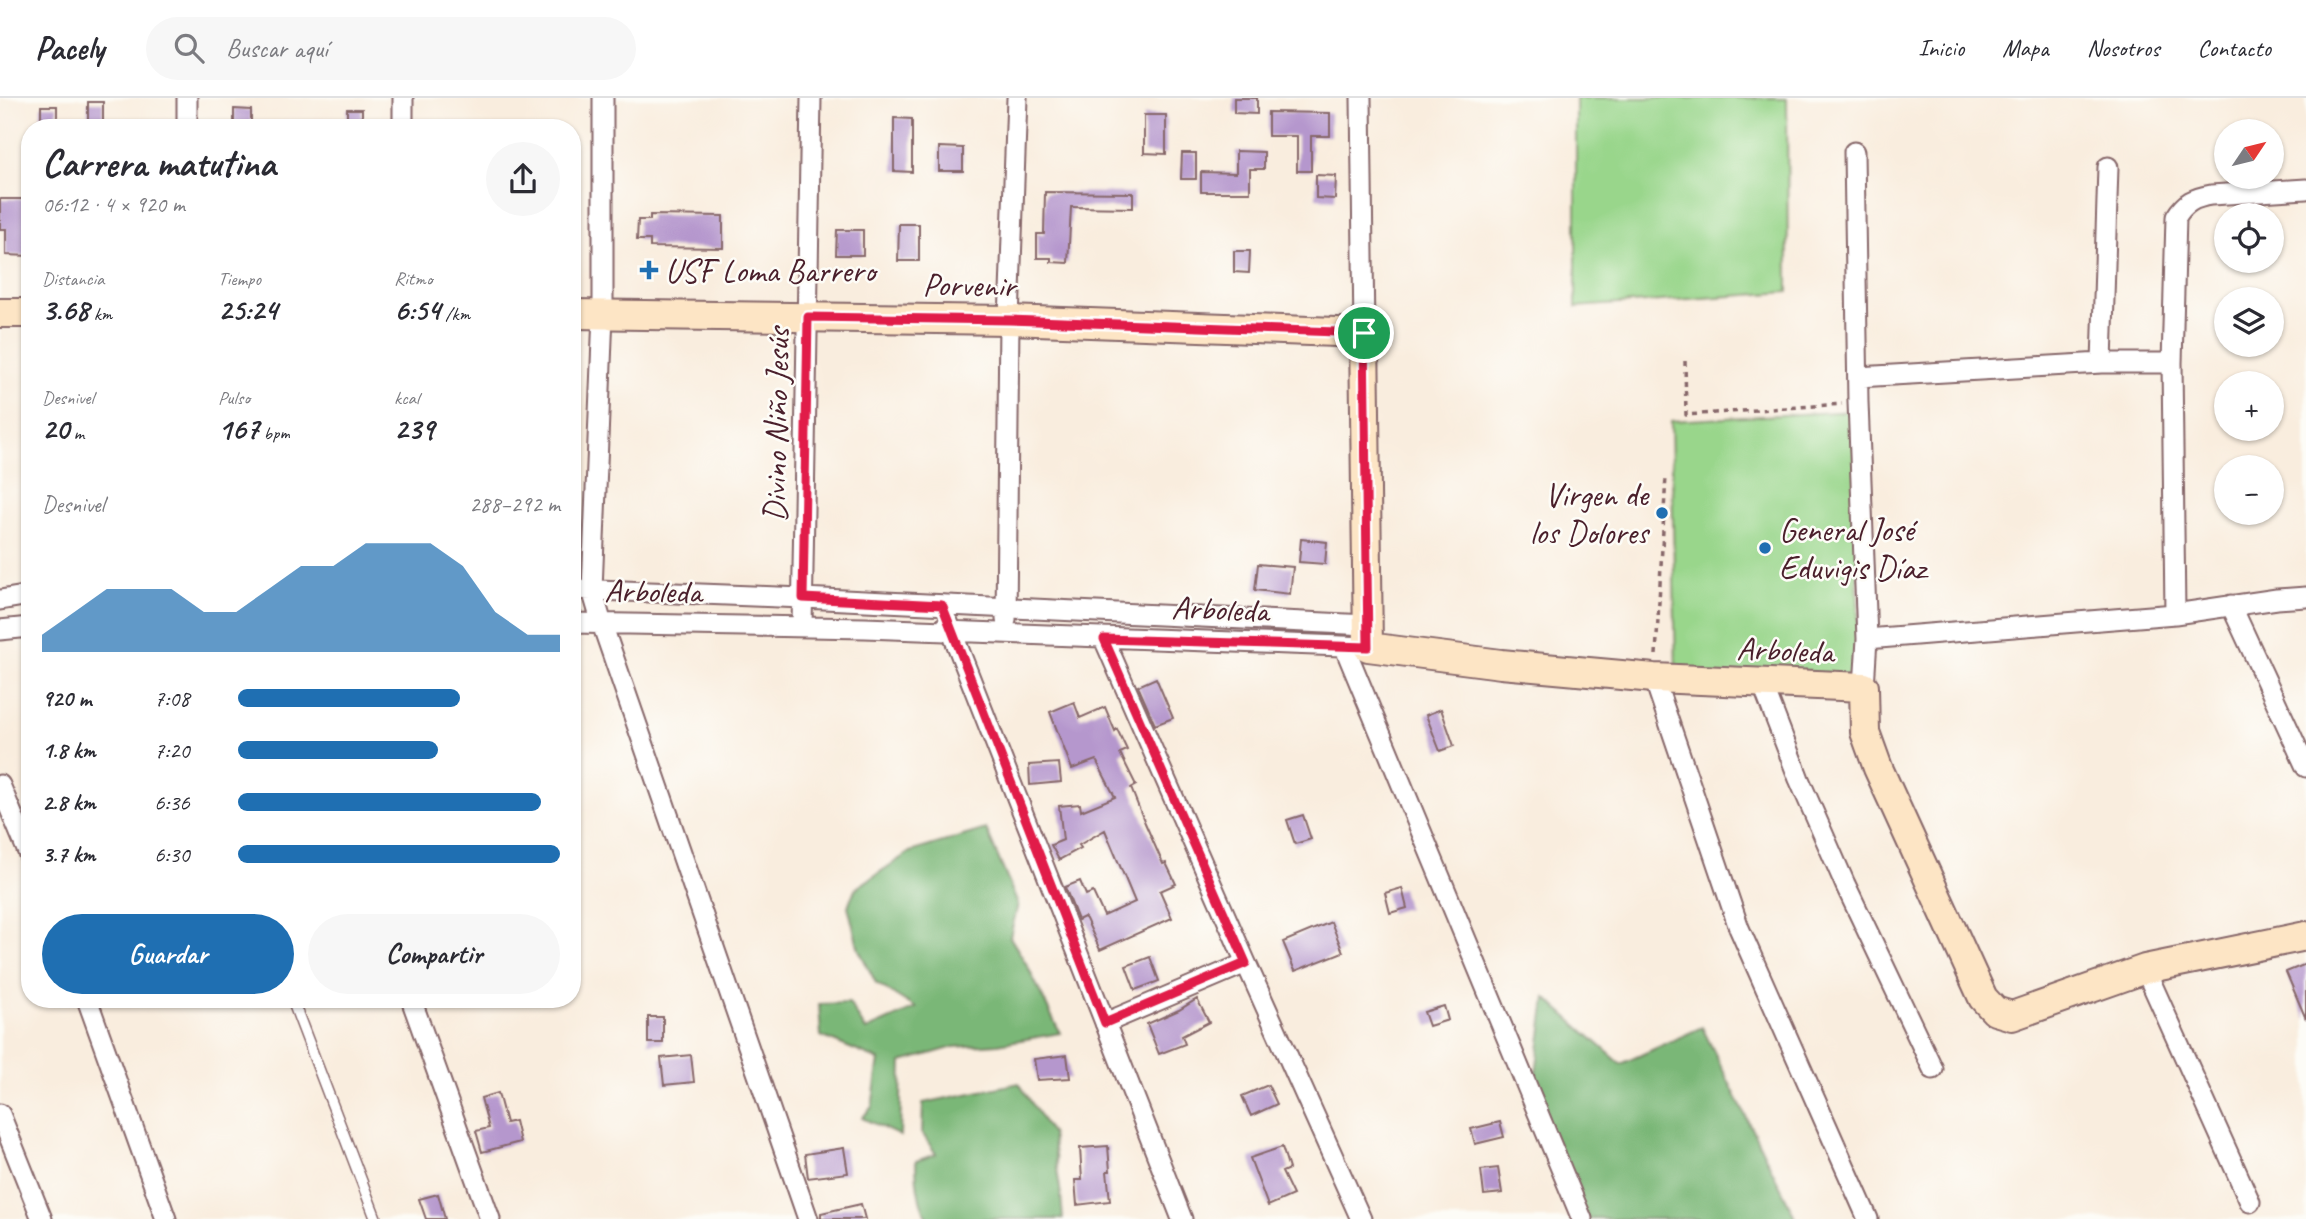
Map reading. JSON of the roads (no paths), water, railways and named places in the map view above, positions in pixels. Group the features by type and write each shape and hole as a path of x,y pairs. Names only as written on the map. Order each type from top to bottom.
{"street":[{"path":"187,98 187,119"},
{"path":"403,98 403,119"},
{"path":"603,98 603,314 582,590 602,624 808,1219"},
{"name":"Divino Niño Jesús","path":"802,627 811,98"},
{"path":"1006,635 1009,320 1017,98"},
{"path":"1362,98 1364,333 1360,640 1582,1219"},
{"path":"1854,152 1858,402 1867,639 1865,732 1878,768 1983,998 1995,1011 2012,1016 2145,969 2306,936"},
{"path":"2102,363 2108,167"},
{"path":"2175,614 2172,363 2176,216 2184,204 2196,198 2306,189"},
{"path":"0,313 21,313"},
{"name":"Porvenir","path":"581,314 1009,320 1364,333"},
{"path":"1858,377 2102,363 2172,363"},
{"name":"Arboleda","path":"582,590 1006,608 1360,640 1501,664 1654,678 1864,687"},
{"path":"0,600 21,597"},
{"path":"1867,639 2175,614 2306,597"},
{"path":"942,605 1182,1219"},
{"path":"2231,605 2306,767"},
{"name":"Arboleda","path":"581,623 802,627 1104,639 1360,640"},
{"path":"0,630 21,628"},
{"path":"1104,639 1362,1219"},
{"path":"1654,678 1740,928 1868,1219"},
{"path":"1762,683 1799,779 1845,884 1933,1069"},
{"path":"0,785 21,835"},
{"path":"1105,1023 1246,963"},
{"path":"2145,969 2250,1202"},
{"path":"90,1008 166,1219"},
{"path":"414,1008 490,1219"},
{"path":"0,1114 42,1219"}],"lane":[{"path":"295,1008 376,1219"}],"place":[{"name":"USF Loma Barrero","path":"649,270"},
{"name":"Virgen de los Dolores","path":"1662,513"},
{"name":"General José Eduvigis Díaz","path":"1765,548"}]}
